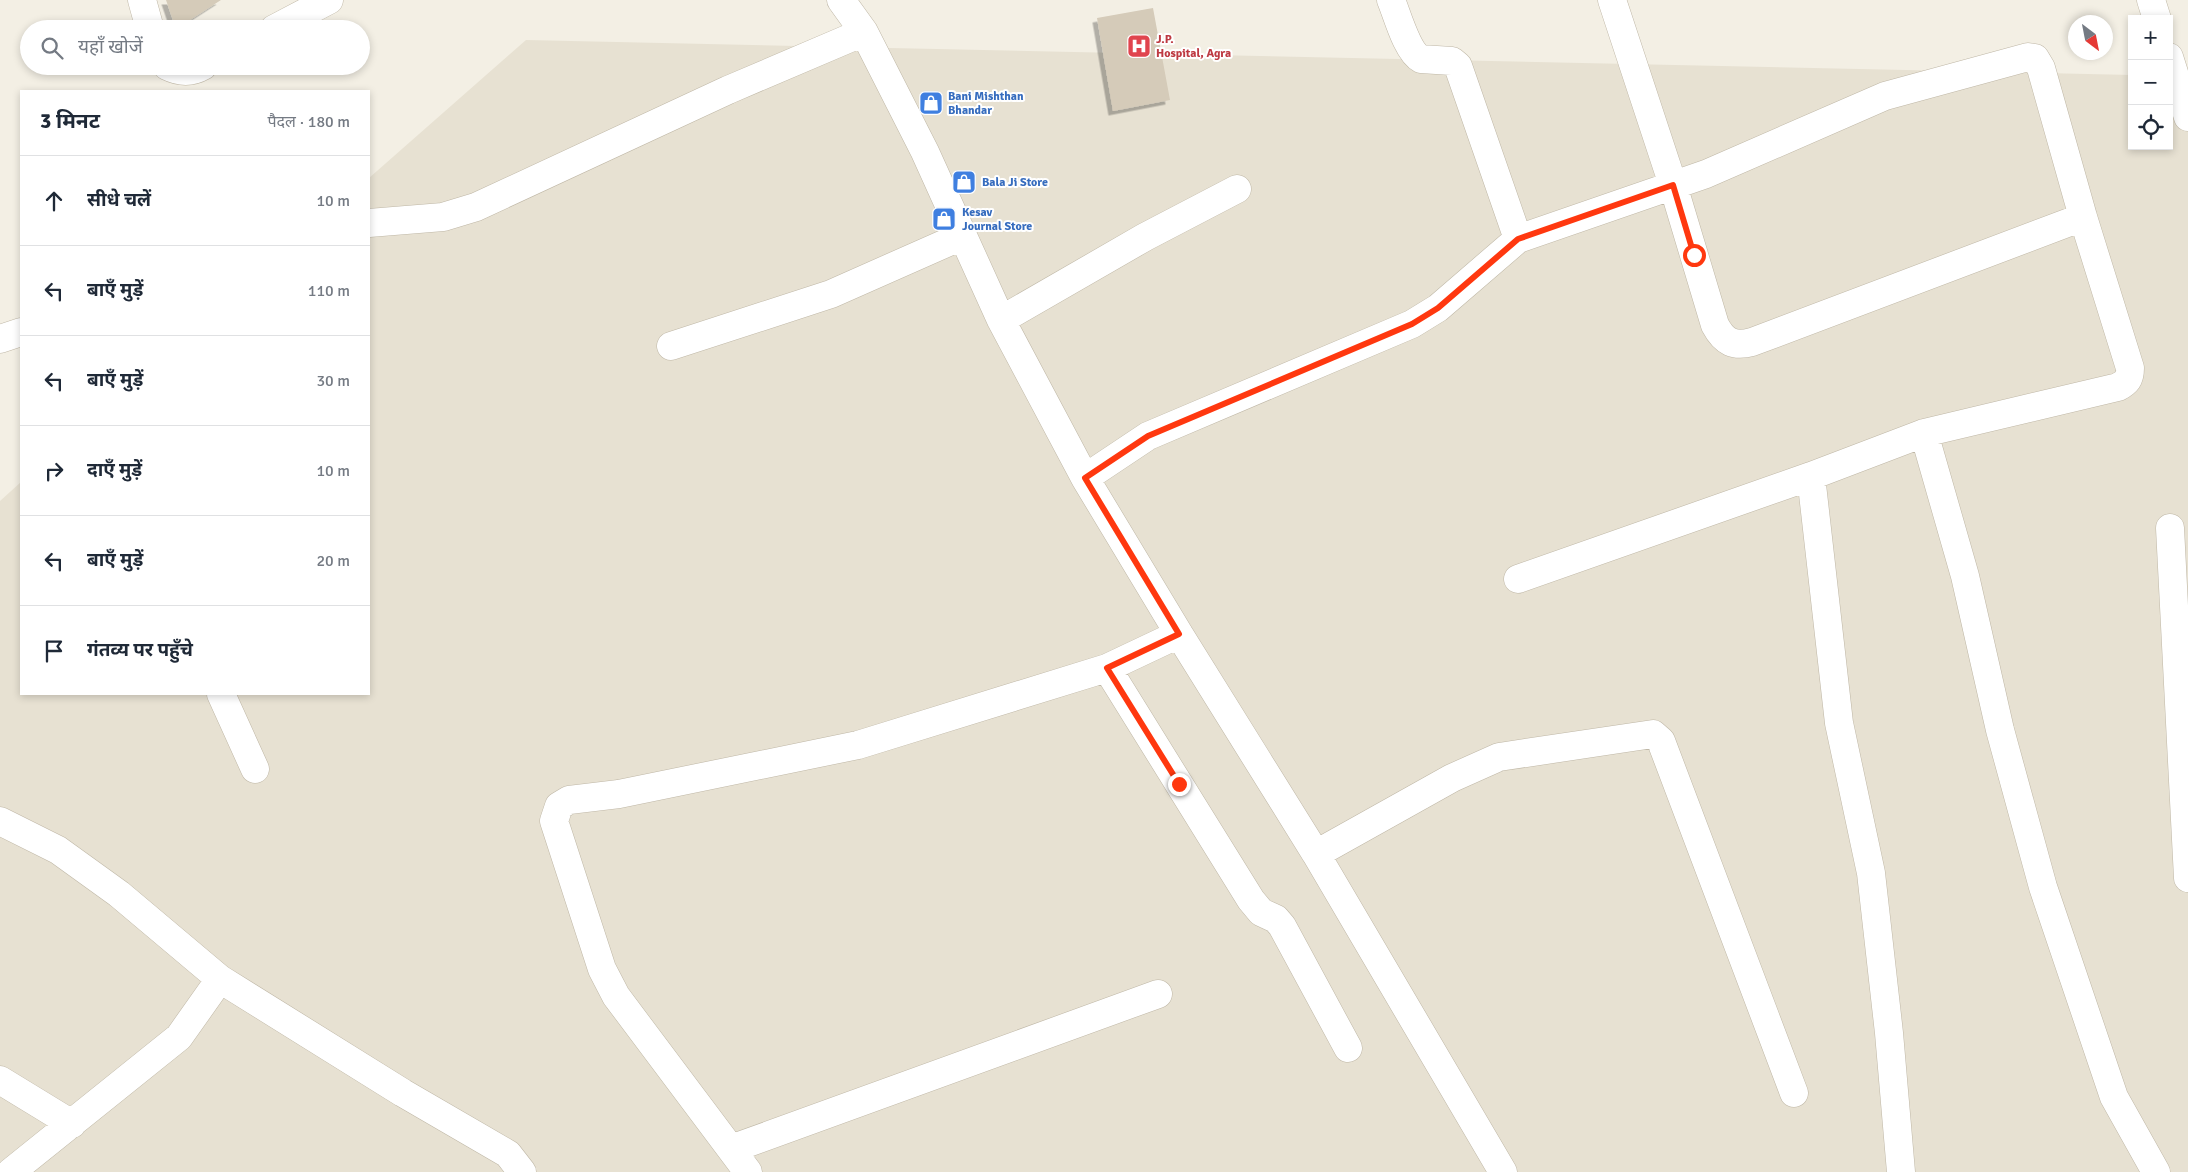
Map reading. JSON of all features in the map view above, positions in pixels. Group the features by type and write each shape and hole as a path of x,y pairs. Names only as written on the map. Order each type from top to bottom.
{"street":[{"path":"142,0 148,20"},
{"path":"291,20 329,0"},
{"path":"841,0 864,32 925,152 1001,320 1085,478 1179,634 1316,854 1503,1172"},
{"path":"1392,0 1410,46 1417,57 1420,59 1452,61 1458,66 1518,239"},
{"path":"1612,0 1673,185 1715,325 1721,336 1730,343 1741,345 2083,217"},
{"path":"2151,0 2156,15"},
{"path":"370,223 444,217 476,207 728,90 864,32"},
{"path":"1085,478 1148,436 1412,324 1438,308 1518,239 1706,174 1885,96 2028,57 2035,58 2041,68 2083,217 2130,368 2130,377 2126,383 2118,387 1924,433 1811,476 1518,579"},
{"path":"2170,60 2188,117"},
{"path":"1001,320 1145,237 1237,189"},
{"path":"671,346 831,294 962,236"},
{"path":"0,339 20,332"},
{"path":"1924,433 1965,576 2000,730 2043,887 2114,1097 2156,1172"},
{"path":"1811,476 1839,723 1870,873 1890,1042 1901,1172"},
{"path":"2170,528 2188,878"},
{"path":"748,1172 616,996 602,969 554,821 559,806 569,800 619,794 858,745 1107,668 1179,634"},
{"path":"1107,668 1251,900 1262,912 1276,918 1282,926 1348,1048"},
{"path":"221,695 256,769"},
{"path":"1316,854 1452,778 1499,757 1653,734 1661,741 1794,1094"},
{"path":"0,821 58,850 119,894 220,980 403,1093 508,1166"},
{"path":"11,1172 179,1037 220,980"},
{"path":"732,1149 1158,994"},
{"path":"0,1080 72,1124"}],"shaded area":[{"path":"526,40 2128,75 2128,150 2173,150 2173,76 2188,77 2188,1172 0,1172 0,501 20,483 20,695 370,695 370,177"}],"building":[{"path":"166,0 221,0 190,20 173,20"},
{"path":"1153,8 1170,100 1113,111 1097,18"}],"place":[{"name":"J.P. Hospital, Agra","path":"1139,46"},
{"name":"Bani Mishthan Bhandar","path":"931,103"},
{"name":"Bala Ji Store","path":"964,182"},
{"name":"Kesav Journal Store","path":"944,219"}],"route":[{"path":"1179,784 1107,668 1179,634 1085,478 1148,436 1412,324 1438,308 1518,239 1673,185 1694,255"}]}
